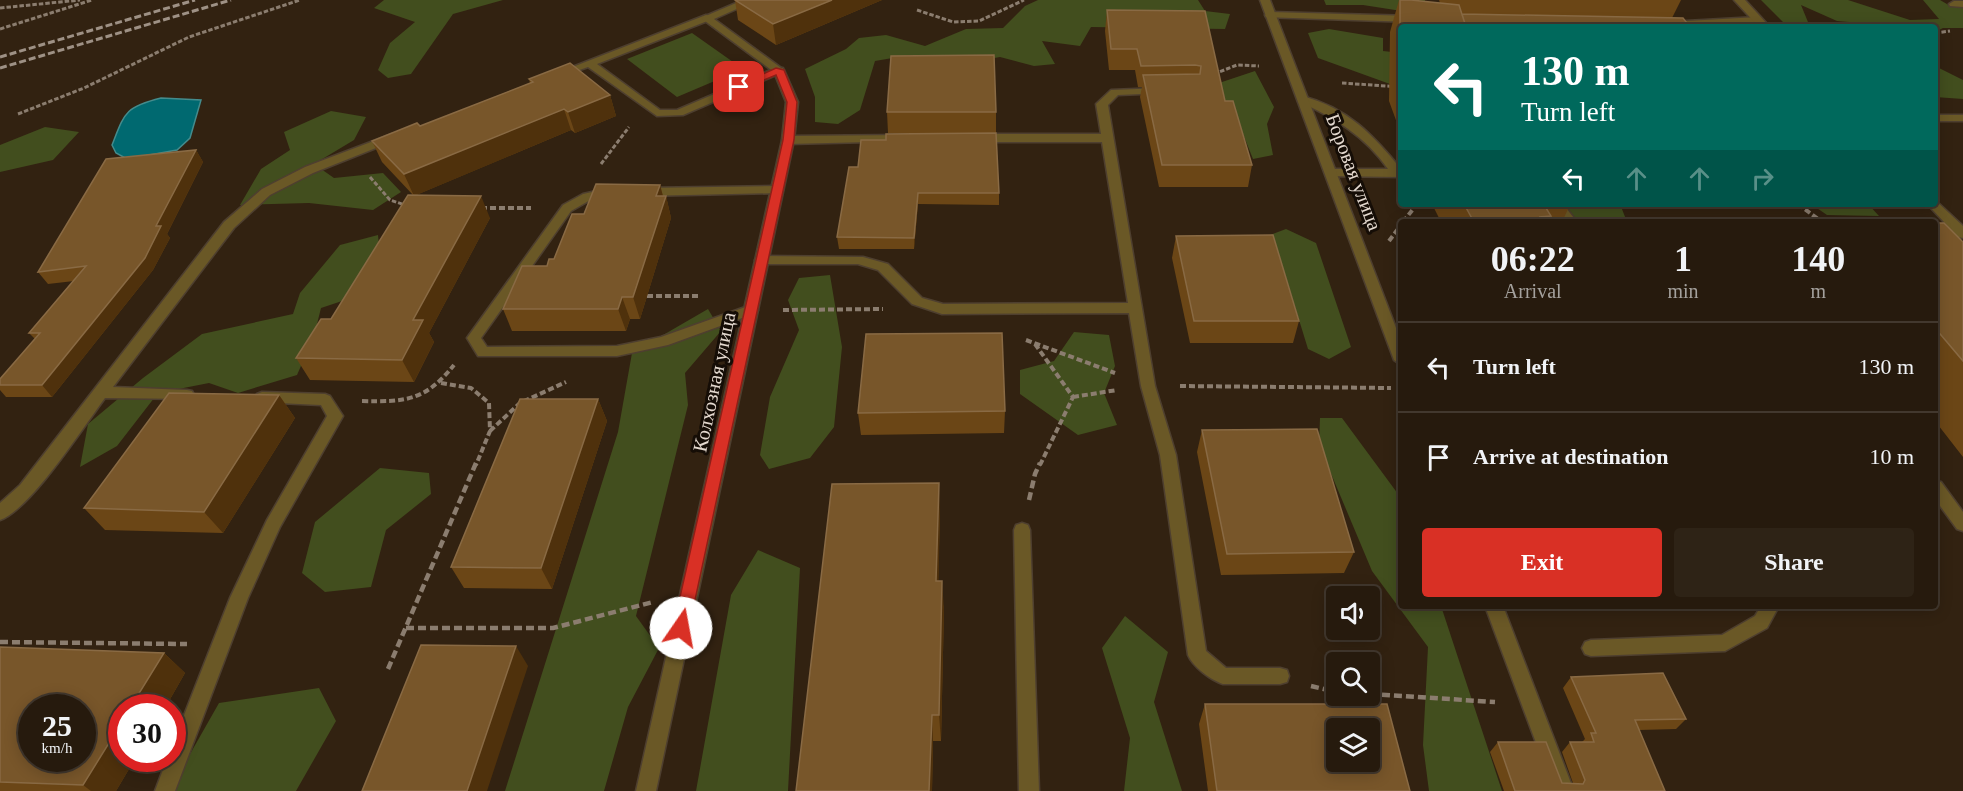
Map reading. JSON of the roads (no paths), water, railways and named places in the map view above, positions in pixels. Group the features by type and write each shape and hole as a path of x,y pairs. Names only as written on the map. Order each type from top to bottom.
{"street":[{"path":"545,79 752,0"},
{"name":"Боровая улица","path":"1265,0 1398,352"},
{"path":"1739,0 1762,24"},
{"path":"1270,15 1421,20"},
{"path":"706,18 779,70"},
{"path":"589,63 657,113 679,113 779,70"},
{"name":"Колхозная улица","path":"646,791 788,140 792,102 779,70"},
{"path":"1192,91 1115,92 1102,104 1148,386 1168,455 1197,655 1223,676 1280,676"},
{"path":"1302,99 1350,121 1382,149 1398,172"},
{"path":"1938,118 1963,118"},
{"path":"0,513 26,490 229,225 266,192 309,170 404,133"},
{"path":"966,139 1108,138"},
{"path":"788,140 918,139"},
{"path":"1330,173 1398,173"},
{"path":"751,310 663,341 617,351 483,352 474,338 567,208 582,197 599,192 777,190"},
{"path":"1558,207 1568,219"},
{"path":"1937,207 1960,231"},
{"path":"1938,228 1960,231"},
{"path":"762,260 858,260 883,267 916,301 942,309 1135,308"},
{"path":"101,392 207,396"},
{"path":"165,791 239,598 273,525 335,416 326,400 243,397"},
{"path":"1938,491 1963,524"},
{"path":"1022,530 1029,791"},
{"path":"1495,609 1564,791"},
{"path":"1591,648 1725,643 1761,622 1768,609"}],"water":[{"path":"161,98 201,100 190,138 177,150 127,159 116,153 112,145 128,113 140,104"}],"railway":[{"path":"0,57 195,0"},
{"path":"0,68 231,0"}]}
